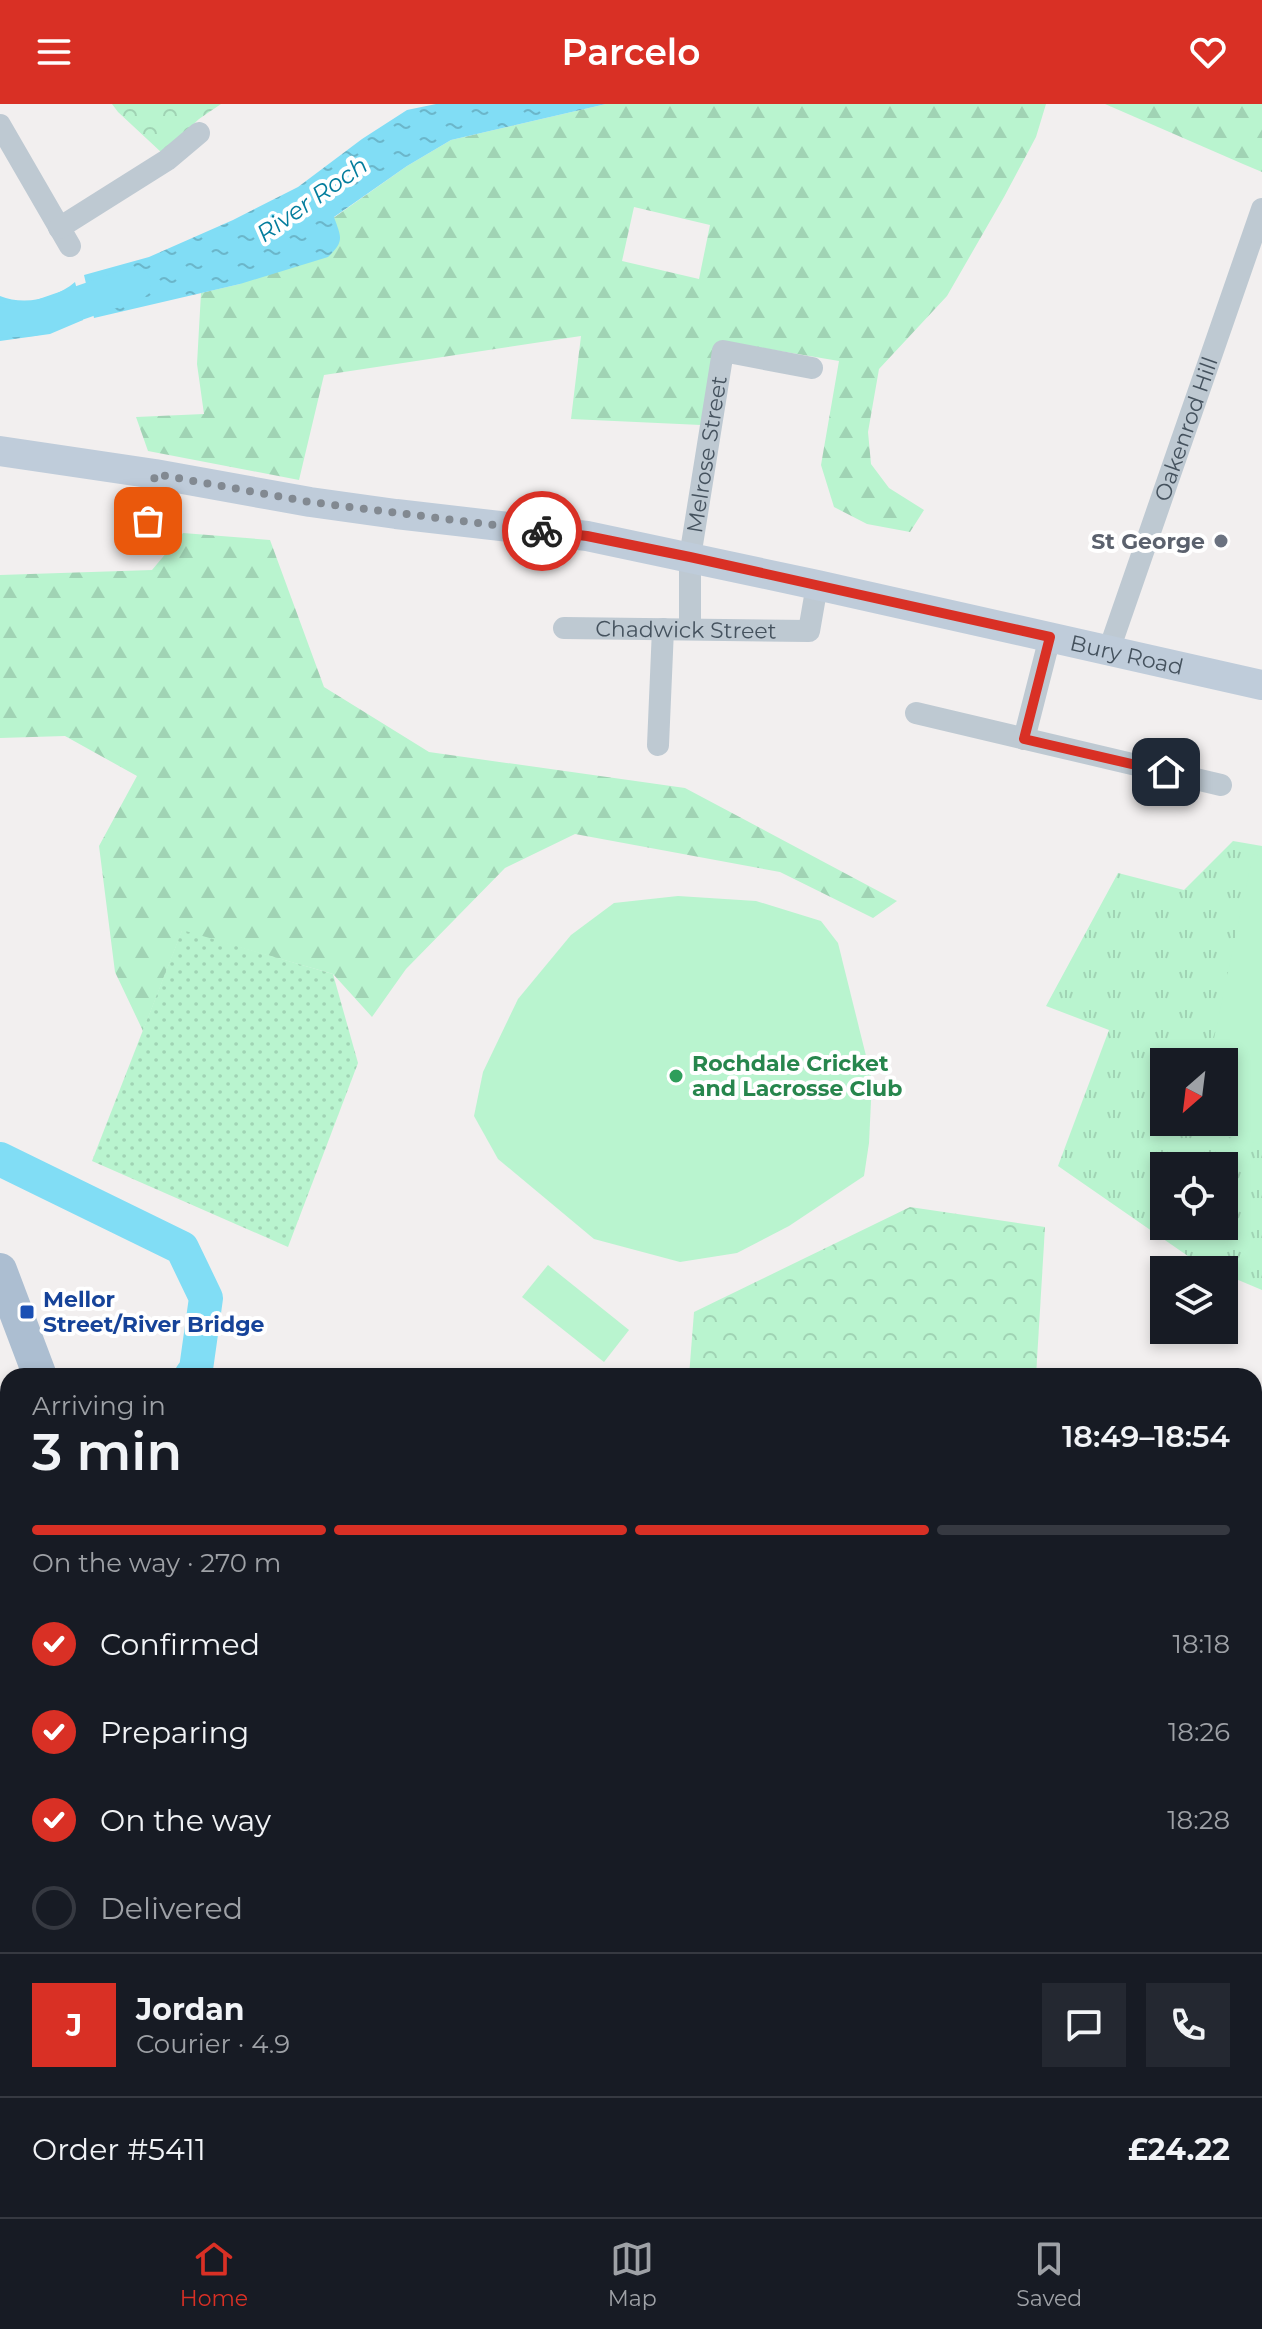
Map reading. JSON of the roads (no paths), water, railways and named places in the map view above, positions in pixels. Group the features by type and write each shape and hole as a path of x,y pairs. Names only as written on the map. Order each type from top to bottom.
{"main road":[{"name":"Bury Road","path":"0,451 367,510 587,536 1262,685"},
{"path":"0,1270 37,1368"}],"street":[{"path":"0,125 64,237 199,133"},
{"name":"Oakenrod Hill","path":"1109,650 1262,209"},
{"name":"Melrose Street","path":"690,629 690,557 723,351 812,368"},
{"path":"145,544 155,474"},
{"name":"Chadwick Street","path":"564,628 809,631 817,585"},
{"path":"658,745 663,629"},
{"path":"1024,739 1050,637"},
{"path":"916,713 1221,785"}],"water":[{"path":"436,104 606,104 451,140 407,166 334,217 340,238 328,257 240,284 94,318 84,275 149,257 233,220 298,187 407,110"},
{"path":"75,282 83,320 50,334 0,341 0,296 19,300 39,299 58,293"}],"waterway":[{"name":"River Roch","path":"0,321 33,319 134,284"},
{"path":"0,1159 182,1248 206,1298 196,1368"}],"place":[{"name":"St George","path":"1221,541"},
{"name":"Rochdale Cricket and Lacrosse Club","path":"676,1076"},
{"name":"Mellor Street/River Bridge","path":"27,1312"}]}
